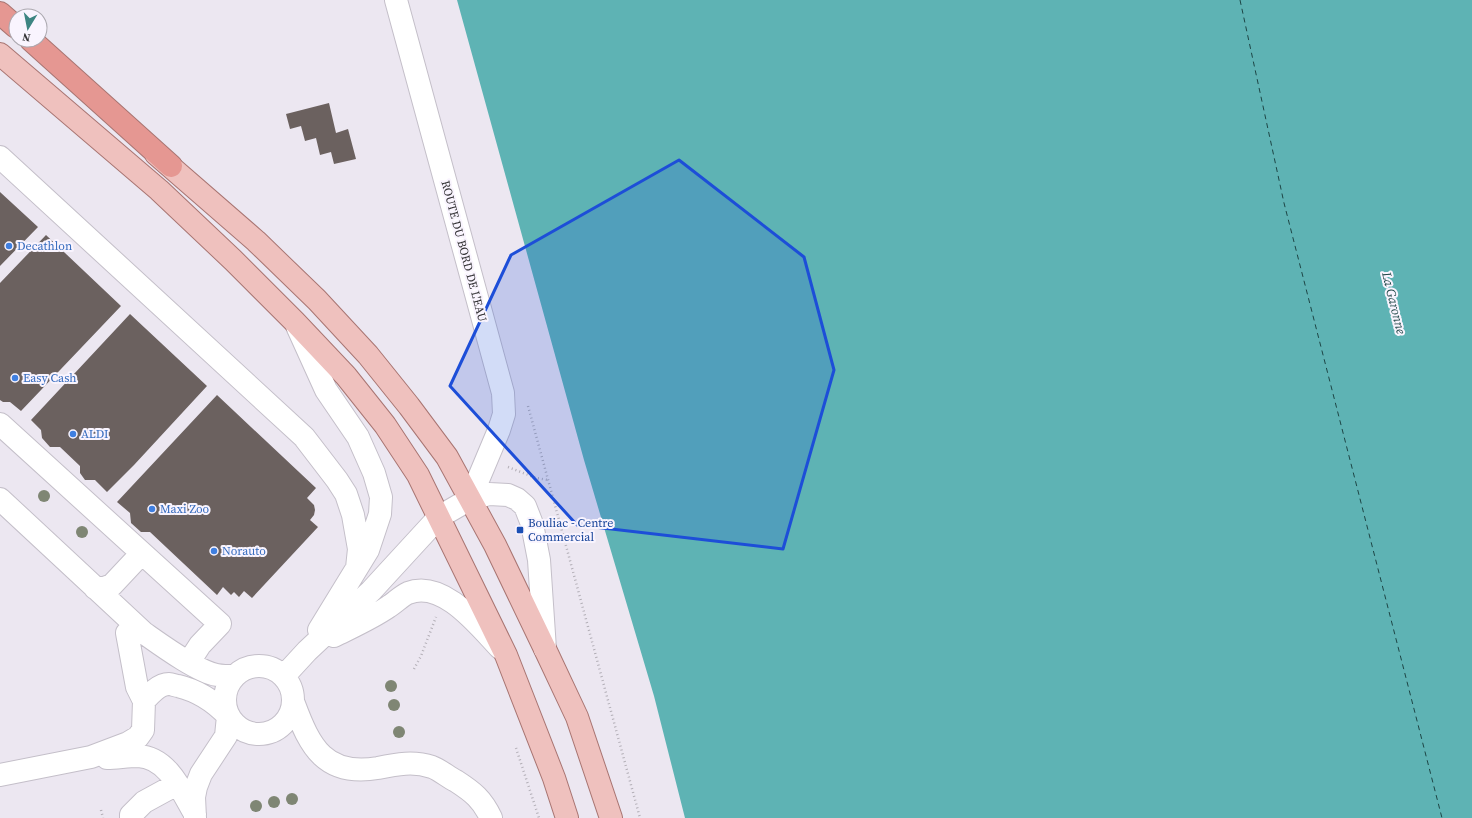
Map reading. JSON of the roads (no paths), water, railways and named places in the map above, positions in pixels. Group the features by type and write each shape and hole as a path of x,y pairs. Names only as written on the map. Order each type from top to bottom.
{"highway":[{"path":"0,13 8,20"},
{"path":"39,48 171,166"}],"main road":[{"path":"0,25 8,32"},
{"path":"28,48 171,166 273,257 317,300 368,355 409,406 447,457 495,545 546,649 577,717 611,818"},
{"path":"0,54 159,190 233,260 346,376 384,425 418,475 506,655 554,778 567,818"}],"street":[{"name":"ROUTE DU BORD DE L'EAU","path":"396,0 503,393 504,414 499,430 470,499"},
{"path":"0,157 304,437 346,494 353,515 359,549 357,568"},
{"path":"295,322 326,390 358,437 374,473 381,497 380,514 368,550 307,651"},
{"path":"0,424 220,624 200,645 189,662"},
{"path":"284,676 307,651 371,591 439,517 470,499 490,494 499,494 517,499 525,506 532,524 539,560 546,649"},
{"path":"0,499 144,633 189,662 216,675 235,676"},
{"path":"95,588 104,588 112,585 142,553"},
{"path":"307,651 388,608 408,593 422,590 434,592 444,596 471,617 506,655"},
{"path":"0,775 91,757 128,743 138,737 142,730 144,701 136,687 127,632 135,625"},
{"path":"195,816 196,787 201,774 226,736 228,716 226,694 230,682 235,676 244,670 254,666 265,666 284,676 291,689 294,704 302,727 320,755 333,764 360,770 407,762 434,767 471,790 486,807 490,818"},
{"path":"144,701 158,688 169,684 187,688 208,698 235,724 244,731 254,734 266,734 285,724 291,714 294,704"},
{"path":"91,757 120,758 139,756 151,759 170,772 195,816"},
{"path":"131,818 131,815 144,802 177,784"}],"water":[{"name":"La Garonne","path":"457,0 1472,0 1472,818 685,818 654,696 584,460"}],"place":[{"name":"Decathlon","path":"9,246"},
{"name":"Easy Cash","path":"15,378"},
{"name":"ALDI","path":"73,434"},
{"name":"Maxi Zoo","path":"152,509"},
{"name":"Bouliac - Centre Commercial","path":"520,530"},
{"name":"Norauto","path":"214,551"}]}
